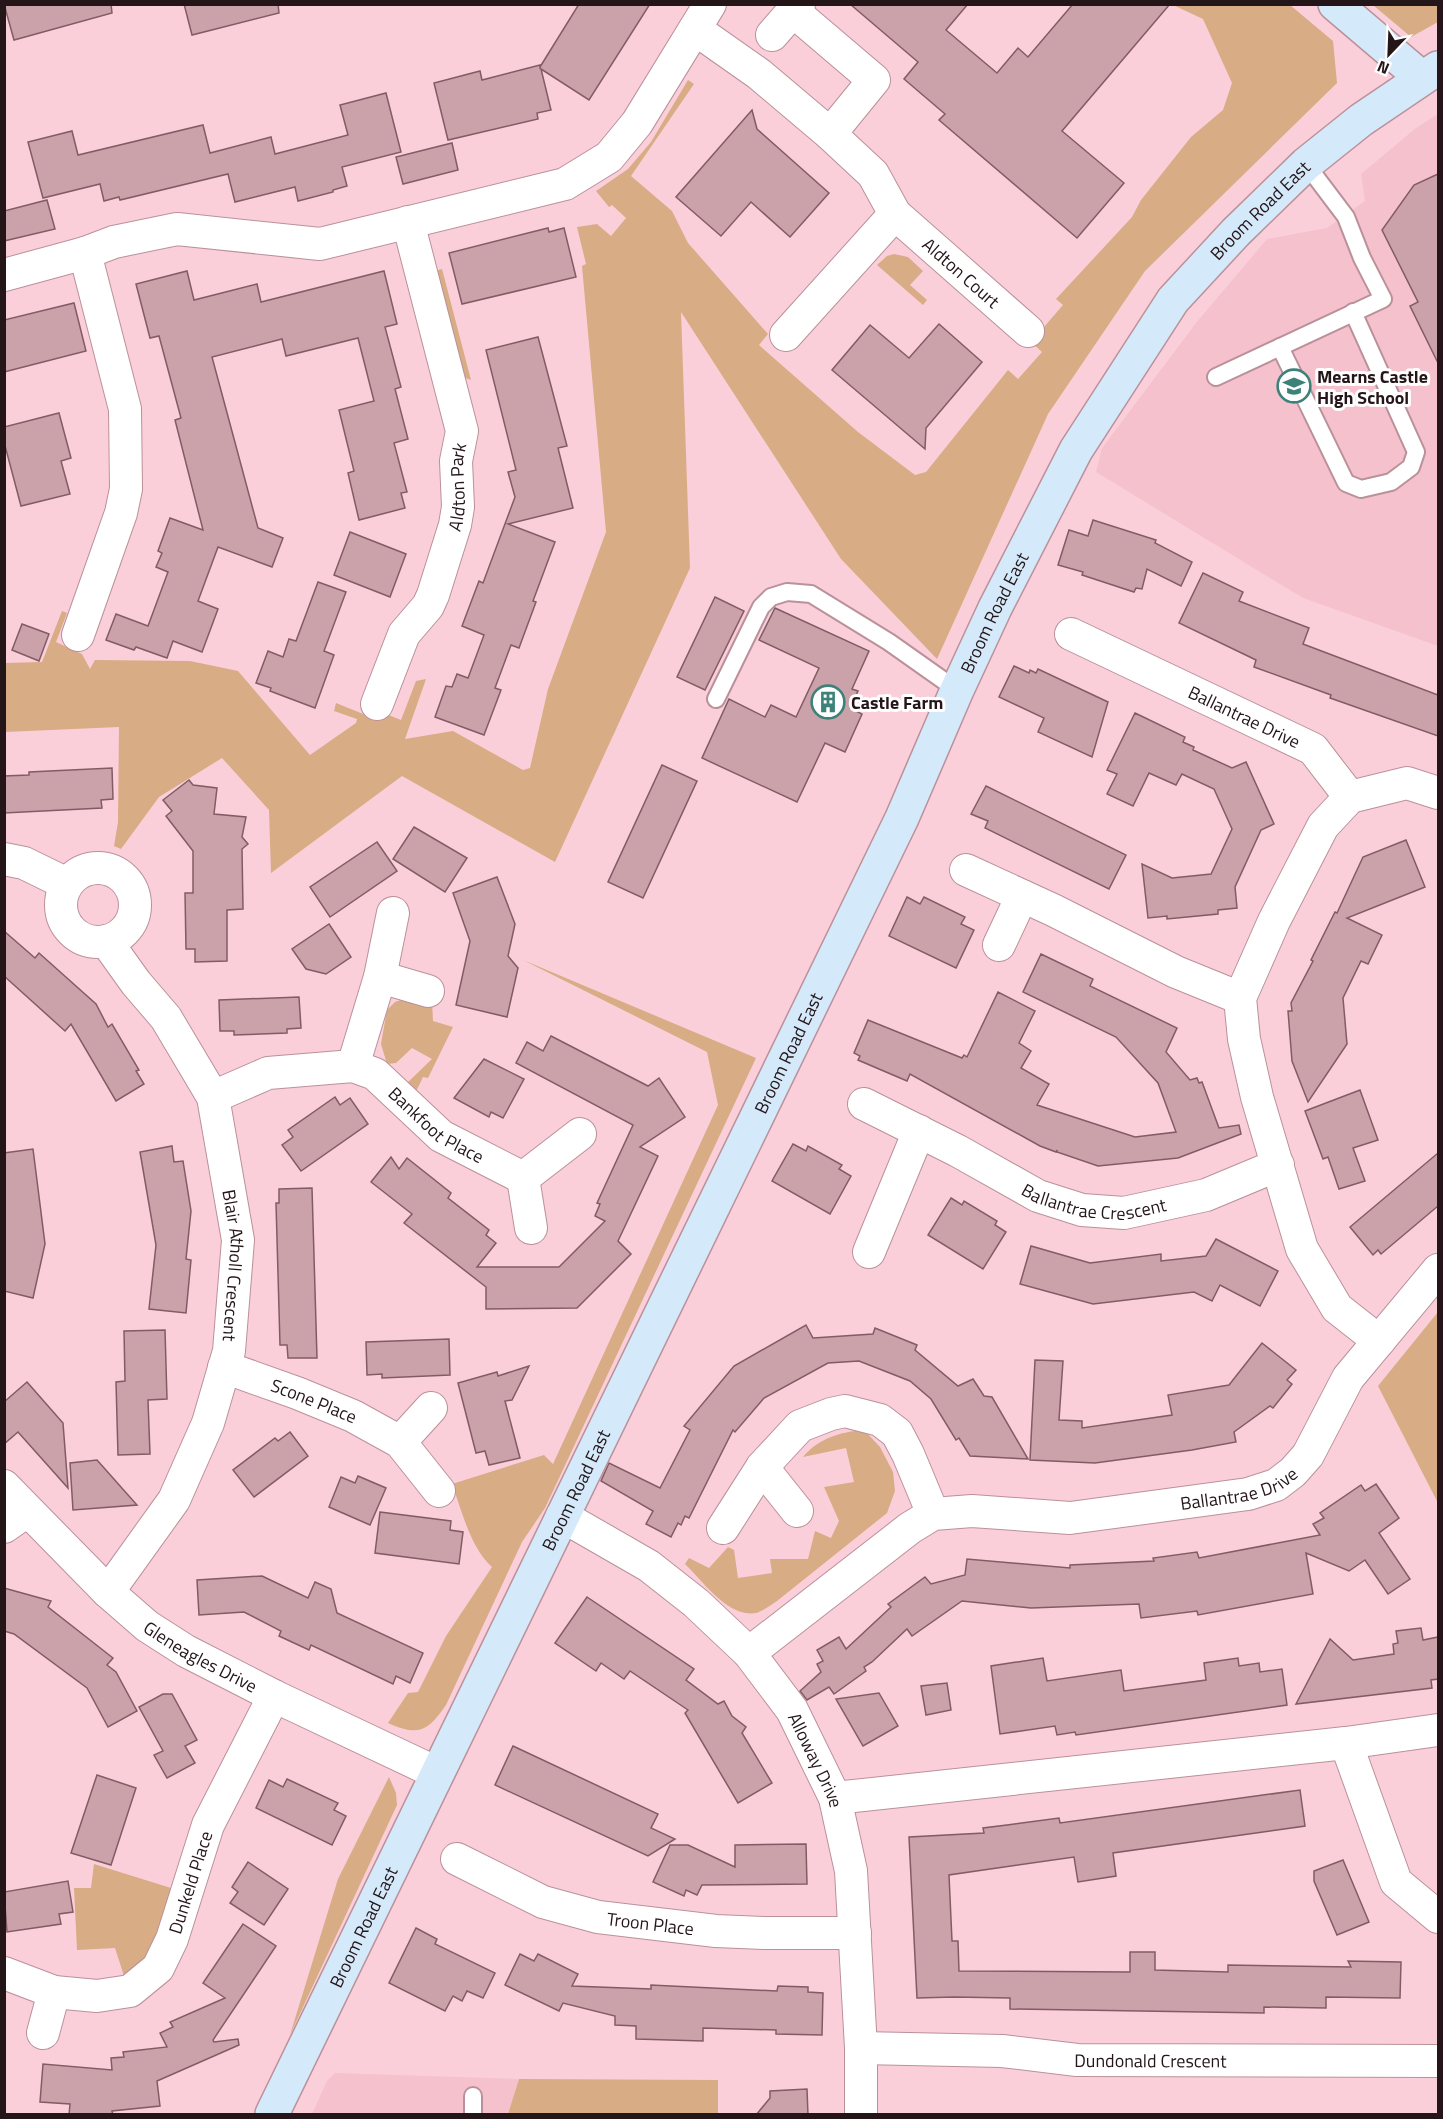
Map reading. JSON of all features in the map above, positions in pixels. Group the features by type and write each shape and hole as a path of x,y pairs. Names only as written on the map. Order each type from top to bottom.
{"street":[{"path":"1335,4 1430,73"},
{"path":"772,34 796,8 873,80 830,134"},
{"path":"4,274 85,253 114,242 177,229 320,244 565,184 609,157 637,123 702,16"},
{"name":"Aldton Court","path":"702,16 759,74 873,174 895,214 1028,331"},
{"name":"Broom Road East","path":"272,2115 897,829 995,608 1076,450 1173,300 1236,232 1306,164 1360,120 1430,73"},
{"path":"786,335 895,214"},
{"name":"Aldton Park","path":"377,704 404,634 428,606 433,595 456,525 458,507 456,461 462,431 408,222"},
{"path":"78,636 121,513 126,489 125,409 85,253"},
{"name":"Ballantrae Drive","path":"1071,634 1313,749 1350,797"},
{"path":"1379,1341 1337,1308 1302,1249 1257,1097 1244,1039 1240,998 1274,921 1323,826 1350,797 1407,783 1438,793"},
{"path":"4,859 24,863 67,884"},
{"path":"106,869 118,874 127,882 134,899 133,918 122,933 106,941 87,940 70,930 63,919 60,906 62,894 67,884 84,870 106,869"},
{"path":"966,870 1176,972 1240,998"},
{"path":"999,945 1022,896"},
{"path":"353,1066 380,977 393,913"},
{"name":"Blair Atholl Crescent","path":"106,941 136,983 166,1018 213,1097 238,1240 229,1351 208,1423 174,1500 108,1593"},
{"path":"380,977 428,991"},
{"name":"Bankfoot Place","path":"213,1097 268,1073 353,1066 375,1074 441,1136 523,1178"},
{"name":"Ballantrae Crescent","path":"864,1104 919,1131 1038,1196 1082,1210 1124,1213 1206,1195 1278,1165"},
{"path":"869,1252 919,1131"},
{"path":"531,1228 523,1178 580,1134"},
{"name":"Ballantrae Drive","path":"749,1653 910,1528 933,1514 972,1511 1070,1518 1248,1494 1276,1485 1293,1472 1308,1455 1348,1378 1438,1270"},
{"name":"Scone Place","path":"224,1367 353,1416 400,1442 439,1491"},
{"path":"400,1442 431,1408"},
{"path":"723,1528 762,1467 800,1426 845,1411 880,1420 897,1433 933,1514"},
{"path":"762,1467 797,1511"},
{"name":"Gleneagles Drive","path":"4,1486 16,1519 147,1626 186,1651 274,1696 437,1773"},
{"name":"Alloway Drive","path":"562,1516 649,1566 696,1603 749,1653 792,1710 835,1798 851,1871 861,2048 861,2115"},
{"name":"Dunkeld Place","path":"4,1973 54,1992 97,1996 130,1991 158,1968 172,1939 208,1825 274,1696"},
{"path":"835,1798 1346,1743 1438,1730"},
{"path":"1346,1743 1396,1882 1438,1917"},
{"name":"Troon Place","path":"457,1859 538,1899 598,1917 716,1930 855,1934"},
{"path":"43,2033 54,1992"},
{"name":"Dundonald Crescent","path":"861,2048 1002,2051 1077,2060 1438,2061"}],"lane":[{"path":"1216,377 1383,299 1362,258 1346,218 1306,164"},
{"path":"1280,347 1346,483 1361,489 1391,482 1412,467 1416,452 1353,312"},
{"path":"716,699 761,607 771,597 787,592 811,594 889,642 957,690"},
{"path":"473,2096 473,2115"}],"shaded area":[{"path":"1173,5 1290,5 1333,41 1337,83 1145,271 1048,414 937,659 841,559 681,312 690,568 555,862 402,776 271,873 269,810 222,758 159,797 121,849 114,846 118,822 119,727 5,732 4,663 42,662 62,611 67,613 56,642 82,654 90,669 95,660 190,661 238,671 310,755 356,723 357,719 334,711 336,703 373,718 376,710 401,720 416,681 426,679 405,739 453,731 523,770 530,768 548,689 606,532 582,266 586,264 577,227 597,224 611,236 626,218 612,205 609,207 596,191 628,169 651,142 688,80 694,84 631,176 672,211 688,243 768,334 759,345 858,432 915,475 926,472 1008,370 1018,379 1042,352 1031,342 1063,305 1056,299 1132,217 1141,200 1191,137 1223,110 1232,83 1203,19"},
{"path":"1373,5 1438,5 1438,22 1411,37"},
{"name":"Mearns Castle High School","path":"1438,114 1438,646 1303,598 1096,472 1102,448 1196,323 1267,239 1327,228 1365,201 1361,174 1416,128"},
{"path":"894,254 908,257 923,271 910,285 927,300 923,305 877,265 887,256"},
{"path":"442,269 471,380 460,376 435,271"},
{"path":"523,960 756,1058 545,1508 522,1542 446,1705 428,1726 408,1730 388,1723 408,1693 418,1692 446,1636 492,1567 484,1559 472,1539 452,1484 544,1455 553,1464 718,1105 707,1052"},
{"path":"410,997 432,1001 433,1021 453,1027 428,1078 423,1077 413,1098 404,1086 432,1059 412,1048 396,1063 387,1064 381,1044 387,1010 395,1002"},
{"path":"1438,1312 1438,1503 1378,1386"},
{"path":"864,1430 880,1447 893,1472 895,1491 887,1513 777,1601 756,1613 736,1610 717,1597 685,1564 689,1558 709,1568 728,1547 734,1550 738,1578 772,1573 770,1559 808,1559 815,1531 831,1538 839,1521 824,1487 854,1482 846,1448 803,1457 816,1445 831,1437"},
{"path":"389,1777 396,1793 397,1805 290,2035 338,1879"},
{"path":"94,1864 171,1888 157,1944 142,1968 125,1979 115,1948 77,1950 74,1888 91,1888"},
{"path":"335,2073 519,2079 508,2114 312,2114 327,2081"},
{"path":"519,2079 718,2080 718,2114 508,2114"}],"building":[{"path":"4,4 111,4 112,13 14,40"},
{"path":"184,4 278,4 279,13 192,35"},
{"path":"579,4 650,4 589,100 541,69 551,110 537,113 538,119 448,140 434,83 480,71 482,80 540,65 540,67"},
{"path":"850,4 968,4 946,30 997,73 1018,48 1028,57 1073,4 1170,4 1062,131 1124,183 1077,238 939,120 945,114 904,79 918,62"},
{"path":"386,93 401,152 342,167 347,186 298,201 295,187 235,202 228,174 120,200 119,197 104,201 100,184 43,198 28,142 72,131 78,155 203,125 210,153 271,137 275,154 348,135 340,105"},
{"path":"752,110 757,129 829,193 790,237 751,202 721,236 676,197"},
{"path":"452,143 458,170 403,184 396,157"},
{"name":"Mearns Castle High School","path":"1438,174 1438,363 1410,306 1418,302 1382,230 1414,185"},
{"path":"47,200 55,229 4,241 4,211"},
{"path":"548,228 549,232 564,228 576,277 462,304 449,253"},
{"path":"187,271 194,300 257,284 261,302 384,271 397,324 385,327 401,387 395,389 408,439 394,443 407,492 401,493 405,508 359,520 348,473 354,471 339,410 374,401 358,338 286,356 282,339 212,357 258,528 283,538 272,567 218,547 198,601 218,609 202,652 173,641 167,658 106,640 116,614 148,626 168,572 156,567 162,553 158,551 170,518 203,530 175,420 181,418 159,336 150,338 136,284"},
{"path":"74,303 86,351 4,372 4,320"},
{"path":"939,324 982,362 926,428 925,449 832,370 870,325 909,358"},
{"path":"538,337 567,446 558,448 573,508 508,524 555,542 533,601 536,602 519,648 511,645 495,688 501,690 484,735 435,717 446,686 452,687 457,674 468,678 484,635 462,626 479,581 483,583 515,497 508,472 516,470 486,350"},
{"path":"59,413 71,458 61,461 70,494 21,506 4,442 4,427"},
{"path":"1093,520 1156,540 1155,543 1192,562 1181,586 1147,569 1142,589 1136,588 1134,592 1058,565 1069,530 1088,536"},
{"path":"350,532 406,554 390,597 334,575"},
{"path":"1203,573 1243,592 1239,601 1309,628 1303,644 1438,695 1438,736 1330,698 1331,695 1254,667 1256,660 1179,623"},
{"path":"318,582 346,592 324,651 334,655 315,708 270,691 271,688 256,683 268,651 283,657 289,639 296,641"},
{"path":"715,597 744,611 705,690 677,677"},
{"name":"Castle Farm","path":"775,608 869,651 852,689 858,691 850,708 862,714 845,752 825,743 797,802 702,758 729,699 765,717 771,705 796,717 819,668 759,640"},
{"path":"22,624 49,634 39,661 12,650"},
{"path":"1014,666 1029,673 1030,670 1036,673 1038,669 1108,702 1092,757 1038,732 1044,718 999,697"},
{"path":"1135,713 1185,737 1183,742 1194,747 1193,750 1232,768 1246,762 1274,824 1261,830 1235,887 1237,908 1218,910 1218,914 1167,919 1167,916 1148,918 1142,864 1172,878 1211,874 1232,829 1214,789 1182,774 1176,785 1149,773 1133,806 1107,794 1117,774 1107,770"},
{"path":"662,765 697,781 643,898 608,882"},
{"path":"112,768 113,799 101,800 102,808 4,813 4,776 29,775 29,772"},
{"path":"189,780 193,785 217,788 214,814 246,817 242,837 248,844 242,849 243,909 227,910 227,961 195,962 195,949 186,949 185,893 193,893 193,851 166,816 172,811 163,800"},
{"path":"986,786 1126,855 1109,889 985,828 988,821 971,814"},
{"path":"414,827 467,858 445,892 393,859"},
{"path":"1406,840 1425,887 1347,918 1382,935 1368,964 1361,961 1343,998 1347,1044 1308,1102 1292,1061 1288,1011 1292,1011 1291,1003 1363,857"},
{"path":"377,842 397,871 330,917 310,887"},
{"path":"497,877 515,924 508,956 518,968 507,1017 456,1005 470,941 453,893"},
{"path":"907,897 920,904 924,897 965,917 961,924 974,930 956,968 889,936"},
{"path":"329,924 351,957 326,974 306,969 292,949"},
{"path":"4,931 35,958 39,953 96,1004 108,1027 112,1024 139,1070 136,1071 144,1084 116,1101 71,1024 65,1031 4,976"},
{"path":"1041,954 1093,979 1090,986 1177,1028 1166,1052 1190,1080 1197,1078 1199,1083 1202,1082 1219,1128 1239,1125 1241,1134 1178,1158 1098,1166 1040,1146 910,1074 907,1081 858,1060 860,1056 854,1053 868,1020 962,1058 964,1055 967,1057 998,992 1035,1011 1019,1043 1031,1051 1021,1068 1049,1084 1037,1105 1135,1137 1176,1132 1158,1083 1116,1037 1023,992"},
{"path":"299,997 301,1028 287,1029 287,1033 234,1035 234,1031 220,1031 219,1000"},
{"path":"551,1036 648,1086 659,1078 685,1117 640,1147 658,1156 618,1241 631,1254 577,1308 486,1309 486,1287 404,1223 412,1214 371,1182 391,1157 399,1169 407,1158 451,1193 448,1198 489,1230 486,1235 496,1243 477,1267 559,1267 605,1221 595,1216 600,1204 597,1203 633,1125 516,1063 527,1042 543,1051"},
{"path":"484,1059 524,1079 503,1118 491,1112 489,1117 454,1098"},
{"path":"1360,1090 1378,1140 1353,1148 1365,1181 1339,1189 1328,1157 1323,1159 1305,1111"},
{"path":"335,1097 340,1105 350,1098 368,1124 301,1171 282,1145 293,1137 288,1130"},
{"path":"793,1144 806,1151 808,1146 842,1165 839,1169 851,1176 830,1214 772,1181"},
{"path":"172,1146 174,1162 183,1161 191,1211 186,1259 191,1260 186,1313 149,1309 156,1245 140,1152"},
{"path":"33,1149 45,1244 33,1298 4,1291 4,1153"},
{"path":"1438,1153 1438,1206 1381,1254 1378,1250 1373,1255 1350,1227"},
{"path":"312,1188 317,1358 288,1358 287,1345 280,1345 276,1203 279,1203 279,1189"},
{"path":"951,1198 962,1205 964,1201 997,1221 995,1225 1006,1232 983,1269 928,1235"},
{"path":"1216,1239 1278,1271 1260,1306 1220,1285 1212,1301 1194,1292 1093,1304 1020,1284 1031,1246 1090,1263 1161,1254 1161,1261 1206,1256"},
{"path":"806,1325 813,1338 873,1334 875,1328 917,1345 915,1350 958,1386 973,1379 984,1396 992,1397 1028,1459 970,1456 959,1438 956,1440 931,1399 910,1381 859,1361 828,1363 764,1398 735,1432 733,1430 689,1518 685,1516 681,1525 678,1523 671,1537 646,1524 653,1511 601,1481 609,1463 660,1488 690,1430 684,1426 734,1366"},
{"path":"165,1330 167,1399 148,1400 150,1454 118,1455 116,1382 125,1381 124,1331"},
{"path":"449,1339 450,1375 382,1378 382,1374 367,1375 366,1342"},
{"path":"1262,1343 1296,1370 1287,1380 1292,1384 1273,1408 1270,1406 1234,1432 1236,1442 1095,1463 1030,1460 1035,1360 1063,1361 1059,1420 1082,1421 1082,1428 1172,1415 1168,1395 1229,1385"},
{"path":"529,1366 512,1400 505,1401 520,1458 489,1465 485,1451 476,1453 458,1383 497,1372 498,1376"},
{"path":"27,1382 63,1423 68,1488 18,1432 4,1444 4,1402"},
{"path":"290,1432 308,1456 254,1497 233,1470 275,1438 278,1441"},
{"path":"97,1460 137,1505 73,1510 70,1463"},
{"path":"358,1476 386,1488 370,1525 329,1507 341,1477 355,1483"},
{"path":"1376,1484 1399,1518 1379,1533 1410,1579 1388,1594 1365,1560 1349,1571 1306,1553 1313,1594 1198,1615 1197,1611 1141,1618 1139,1604 1031,1608 962,1601 912,1636 907,1629 864,1667 866,1671 834,1694 829,1687 807,1700 800,1691 821,1672 817,1664 823,1661 817,1650 839,1637 846,1649 891,1607 888,1604 925,1577 931,1584 965,1575 967,1559 1070,1568 1070,1565 1154,1561 1153,1558 1197,1552 1199,1558 1320,1535 1313,1524 1324,1518 1320,1513 1361,1485 1365,1491"},
{"path":"380,1512 451,1521 450,1530 463,1532 459,1564 375,1553"},
{"path":"262,1576 308,1598 315,1582 331,1589 337,1613 423,1653 410,1683 396,1676 393,1684 311,1645 309,1650 279,1636 281,1631 244,1612 199,1615 197,1580"},
{"path":"4,1588 51,1601 48,1607 113,1658 107,1665 116,1672 137,1711 108,1727 87,1688 14,1634 4,1631"},
{"path":"587,1597 694,1669 686,1680 718,1704 724,1701 732,1716 746,1727 742,1733 772,1783 738,1803 685,1713 688,1710 630,1671 624,1679 601,1663 596,1671 555,1643"},
{"path":"1421,1628 1423,1640 1438,1637 1438,1679 1431,1680 1432,1688 1296,1704 1330,1639 1353,1660 1394,1654 1393,1644 1398,1643 1396,1631"},
{"path":"1043,1658 1047,1681 1121,1670 1124,1691 1206,1680 1204,1663 1238,1658 1239,1666 1259,1663 1260,1672 1282,1669 1287,1705 1076,1735 1075,1732 1057,1735 1055,1726 1000,1734 991,1666"},
{"path":"947,1683 951,1710 926,1715 921,1686"},
{"path":"879,1693 898,1726 863,1746 836,1699"},
{"path":"163,1694 172,1694 197,1740 185,1746 195,1763 167,1778 154,1755 163,1751 139,1707"},
{"path":"513,1746 658,1814 651,1828 675,1839 648,1856 495,1785"},
{"path":"97,1775 136,1788 111,1865 71,1853"},
{"path":"287,1779 338,1803 334,1810 346,1816 332,1845 256,1808 269,1780 283,1787"},
{"path":"1300,1790 1305,1826 1113,1853 1116,1876 1078,1882 1074,1857 949,1875 952,1941 958,1941 959,1971 1130,1972 1130,1952 1155,1952 1155,1970 1228,1972 1228,1965 1351,1967 1348,1961 1401,1962 1400,1998 1326,1997 1326,2008 1264,2007 1264,2013 1010,2009 1010,1998 917,1998 909,1837 984,1833 983,1828 1059,1818 1060,1823"},
{"path":"806,1844 807,1884 702,1885 697,1895 686,1890 684,1896 653,1882 670,1845 688,1845 735,1867 735,1845"},
{"path":"1343,1860 1369,1922 1337,1935 1314,1881 1314,1871"},
{"path":"248,1862 288,1889 264,1925 230,1903 238,1892 232,1887"},
{"path":"68,1881 73,1912 59,1914 61,1924 7,1932 4,1892"},
{"path":"243,1924 276,1946 213,2040 214,2042 238,2039 239,2045 157,2081 160,2106 112,2111 113,2115 69,2115 70,2104 40,2102 43,2064 112,2070 111,2058 124,2057 123,2052 167,2047 160,2033 173,2027 170,2022 225,1998 203,1983"},
{"path":"416,1928 437,1939 435,1944 495,1973 483,1998 467,1991 462,2001 453,1996 445,2011 389,1983"},
{"path":"520,1954 534,1961 538,1954 578,1974 572,1986 651,1989 651,1985 777,1991 778,1986 808,1987 808,1992 823,1993 822,2035 776,2034 776,2030 703,2028 703,2041 636,2039 636,2026 615,2025 615,2016 563,2003 559,2011 505,1985"},
{"path":"807,2089 808,2115 756,2115 770,2098 770,2091"}],"place":[{"name":"Mearns Castle High School","path":"1294,386"},
{"name":"Castle Farm","path":"828,702"}]}
